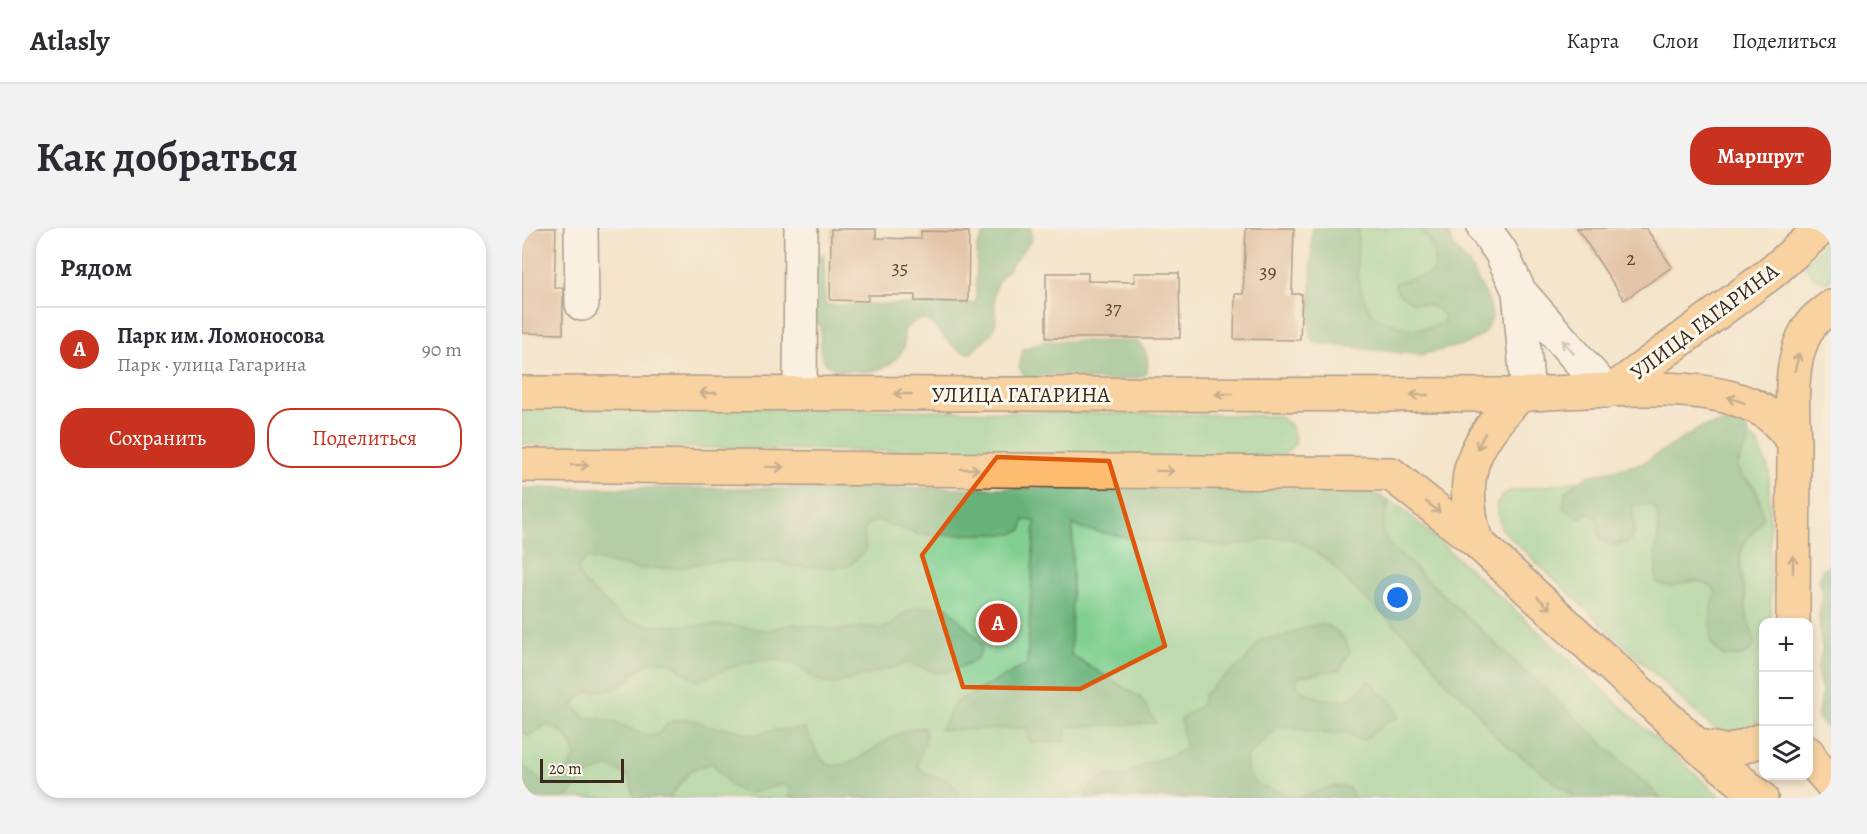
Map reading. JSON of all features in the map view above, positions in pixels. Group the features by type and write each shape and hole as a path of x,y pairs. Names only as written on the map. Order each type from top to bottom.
{"main road":[{"name":"УЛИЦА ГАГАРИНА","path":"1609,390 1771,273 1822,228"},
{"path":"1793,618 1792,386 1798,357 1813,322 1831,307"},
{"name":"УЛИЦА ГАГАРИНА","path":"522,393 1524,394 1609,390 1720,394 1757,407 1775,420 1794,441"},
{"path":"1476,541 1467,501 1472,462 1479,444 1497,417 1524,394"},
{"path":"522,465 1390,474 1476,541 1697,746 1761,798"},
{"path":"1697,746 1728,752 1759,741"},
{"path":"1813,762 1831,783"}],"street":[{"path":"581,228 582,304"},
{"path":"800,393 801,228"},
{"path":"1484,228 1501,252 1519,291 1609,390"},
{"path":"1519,291 1524,394"}],"highlighted area":[{"path":"997,457 1109,461 1165,646 1080,689 963,687 922,555"}],"green space":[{"path":"988,228 1031,228 1032,239 997,283 994,294 996,322 993,331 971,353 961,351 952,345 930,322 922,319 914,322 904,331 904,348 893,361 883,368 850,371 829,366 825,362 821,353 820,325 813,320 815,258 824,254 825,305 976,303 977,246"},
{"path":"1312,228 1358,228 1357,276 1368,309 1378,320 1417,329 1443,324 1445,315 1430,305 1412,302 1397,292 1395,283 1429,274 1435,267 1433,247 1419,228 1446,228 1453,246 1469,264 1489,301 1492,318 1483,334 1466,344 1420,355 1314,343 1310,336"},
{"path":"1358,228 1419,228 1427,236 1432,246 1435,267 1429,274 1395,283 1397,292 1440,311 1445,316 1443,324 1413,329 1378,320 1370,311 1361,290 1359,277"},
{"path":"1831,234 1831,280 1827,283 1814,278 1804,265"},
{"path":"1046,341 1136,341 1145,352 1148,361 1147,371 1145,375 1125,380 1086,380 1050,375 1025,377 1019,367 1023,349"},
{"path":"522,404 1279,416 1292,427 1296,443 1279,459 522,444"},
{"path":"1731,421 1744,425 1747,431 1748,442 1737,467 1741,477 1755,488 1763,516 1744,543 1740,556 1741,577 1748,620 1753,633 1753,646 1747,654 1724,656 1711,643 1711,607 1717,592 1709,585 1695,580 1670,587 1656,582 1659,526 1656,510 1651,505 1632,506 1634,534 1627,543 1608,544 1600,537 1596,517 1587,513 1579,518 1563,508 1566,492 1587,476 1641,464 1702,427"},
{"path":"1749,436 1757,443 1769,470 1771,618 1759,618 1759,720 1744,729 1730,731 1708,724 1518,545 1501,528 1496,505 1504,494 1510,491 1578,481 1566,492 1563,508 1579,517 1587,513 1596,517 1600,537 1612,545 1627,543 1635,527 1632,506 1652,505 1656,510 1659,526 1656,582 1675,584 1700,582 1709,585 1717,592 1711,612 1714,648 1724,656 1748,621 1741,558 1744,544 1761,521 1759,496 1753,485 1737,467"},
{"path":"522,488 1372,492 1404,510 1722,798 522,798"},
{"path":"522,488 1349,488 1366,490 1389,500 1382,530 1391,546 1661,798 1576,798 1497,738 1471,704 1447,683 1421,649 1356,590 1328,560 1295,539 1272,538 1226,547 1195,541 1171,543 1127,537 1082,529 1073,524 1071,655 1141,698 1156,723 1066,727 1065,742 1029,742 1028,728 940,730 955,703 1027,664 1035,521 1024,520 1022,530 1012,534 920,535 880,521 869,523 864,532 866,550 850,565 839,568 791,566 780,562 736,561 703,562 682,568 639,569 586,558 578,567 585,583 620,616 627,621 652,626 727,625 768,630 793,624 838,630 881,628 890,626 903,614 919,607 947,607 978,639 982,647 978,657 970,663 947,672 937,673 908,663 829,684 815,678 798,666 774,659 734,666 698,681 674,665 660,661 644,665 617,687 585,693 573,705 585,718 604,719 639,732 657,735 669,722 685,719 701,722 709,727 734,729 751,735 775,730 805,729 821,758 834,765 845,764 858,758 899,734 912,729 924,728 926,737 917,765 929,775 946,779 961,798 789,798 791,789 782,784 751,793 731,786 712,763 691,770 669,798 634,798 632,785 627,776 607,767 586,776 566,798 522,798 522,765 543,782 550,784 564,776 575,756 569,741 552,727 547,725 529,736 523,732"},
{"path":"1828,566 1831,568 1831,730 1817,717 1822,692 1817,671 1822,650 1819,621 1822,590 1819,580 1822,569"},
{"path":"1320,624 1340,634 1350,653 1339,670 1299,676 1296,685 1313,696 1329,700 1344,700 1353,697 1368,681 1375,684 1377,692 1391,700 1399,717 1389,720 1364,740 1354,738 1345,732 1329,733 1279,727 1246,758 1248,773 1254,782 1264,788 1291,796 1300,797 1324,789 1343,786 1349,788 1354,798 1086,798 1087,790 1108,775 1125,776 1146,763 1171,756 1185,748 1181,719 1202,704 1204,695 1245,661 1262,639 1271,639"}],"building":[{"path":"522,228 556,228 554,288 563,288 563,334 522,333"},
{"path":"1246,228 1294,228 1292,294 1302,294 1300,340 1234,339 1235,294 1243,294"},
{"path":"1577,228 1646,228 1672,267 1624,300"},
{"path":"831,229 876,229 876,238 921,239 921,231 969,232 968,302 915,301 915,295 868,295 868,301 830,300"},
{"path":"1046,273 1088,273 1088,281 1135,282 1134,273 1179,273 1180,338 1046,338"}],"place":[{"name":"Парк им. Ломоносова","path":"998,623"}]}
